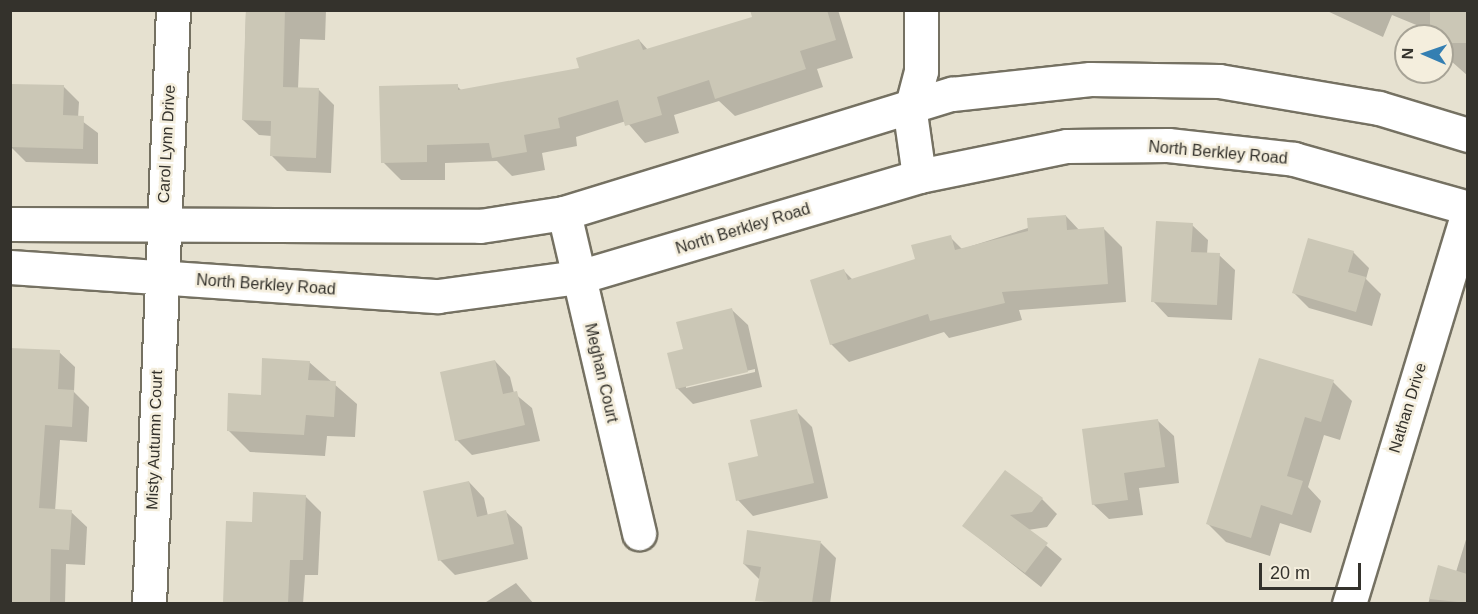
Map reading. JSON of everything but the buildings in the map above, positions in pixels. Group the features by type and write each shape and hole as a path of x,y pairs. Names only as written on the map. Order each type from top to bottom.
{"street":[{"name":"Carol Lynn Drive","path":"160,277 173,10"},
{"path":"919,176 912,106 921,71 921,10"},
{"path":"10,224 163,228 480,226 564,213 952,94 1090,79 1219,81 1379,108 1467,135"},
{"name":"North Berkley Road","path":"10,267 438,296 579,277 919,176 1067,146 1168,146 1294,159 1467,208"},
{"name":"Meghan Court","path":"564,213 639,533"},
{"name":"Nathan Drive","path":"1349,603 1467,213"},
{"name":"Misty Autumn Court","path":"149,603 160,277"}]}
